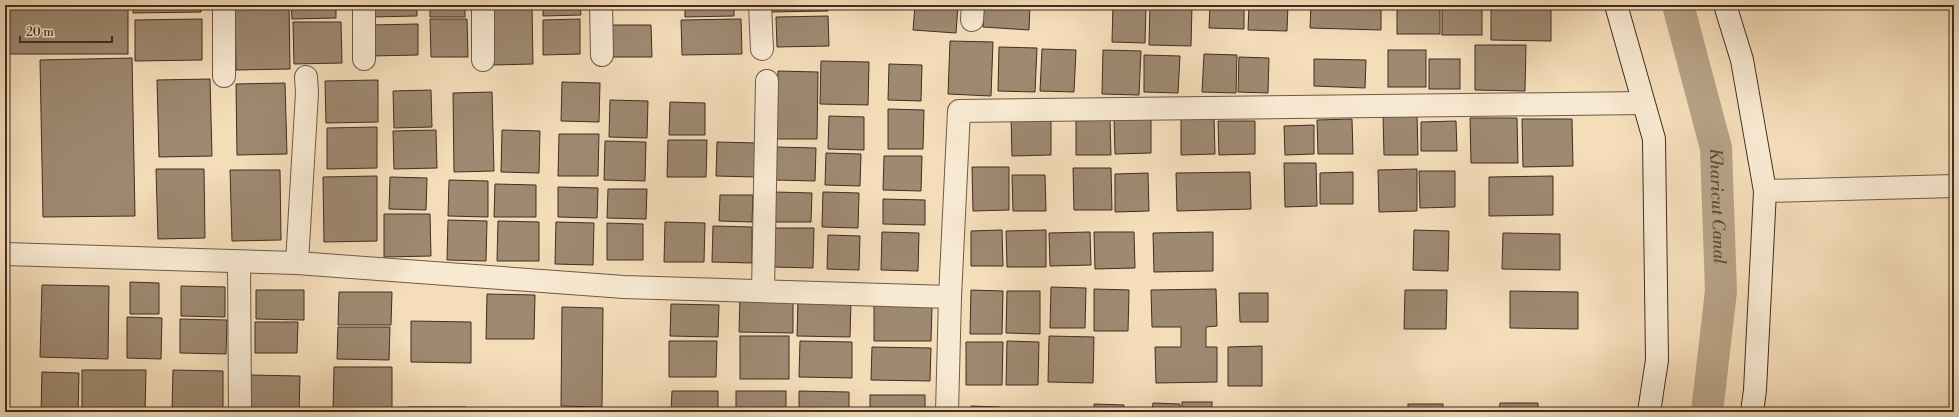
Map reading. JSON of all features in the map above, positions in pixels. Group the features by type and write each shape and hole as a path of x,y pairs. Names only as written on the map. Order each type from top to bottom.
{"street":[{"path":"224,5 224,76"},
{"path":"364,5 364,59"},
{"path":"483,5 483,60"},
{"path":"601,5 602,56"},
{"path":"760,5 762,49"},
{"path":"1616,5 1654,139 1657,360 1650,412"},
{"path":"1725,5 1742,60 1765,191 1755,390 1752,412"},
{"path":"297,263 307,93 306,77"},
{"path":"763,291 767,82"},
{"path":"947,412 950,297 959,111 1643,103"},
{"path":"1765,191 1954,186"},
{"path":"5,254 297,263 624,287 950,297"},
{"path":"239,262 240,412"}],"building":[{"path":"5,5 128,5 128,54 5,54"},
{"path":"133,5 201,5 201,12 133,13"},
{"path":"235,5 289,5 290,69 236,70"},
{"path":"291,5 336,5 336,18 292,19"},
{"path":"370,5 417,5 417,16 370,17"},
{"path":"430,5 465,5 465,17 430,17"},
{"path":"492,5 532,5 533,64 493,65"},
{"path":"543,5 580,5 581,15 543,16"},
{"path":"685,5 734,5 734,16 685,17"},
{"path":"771,5 827,5 828,11 771,12"},
{"path":"915,5 958,5 956,33 913,30"},
{"path":"984,5 1030,5 1029,30 983,27"},
{"path":"1113,5 1146,5 1145,43 1112,42"},
{"path":"1150,5 1192,5 1191,46 1149,45"},
{"path":"1210,5 1244,5 1244,29 1209,28"},
{"path":"1249,5 1288,5 1287,31 1248,30"},
{"path":"1311,5 1381,5 1381,30 1310,28"},
{"path":"1397,5 1440,5 1440,34 1397,34"},
{"path":"1442,5 1482,5 1482,35 1442,35"},
{"path":"1491,5 1551,5 1551,41 1491,40"},
{"path":"828,16 829,46 777,47 776,17"},
{"path":"202,19 202,60 135,61 135,20"},
{"path":"430,19 467,19 468,57 431,57"},
{"path":"580,19 580,54 543,55 543,20"},
{"path":"741,19 742,54 682,55 681,20"},
{"path":"293,22 341,22 342,63 294,64"},
{"path":"418,24 418,55 371,56 370,25"},
{"path":"610,25 651,25 652,57 610,57"},
{"path":"950,41 993,42 991,96 948,94"},
{"path":"1475,45 1526,45 1525,91 1475,90"},
{"path":"999,47 1037,48 1035,92 998,91"},
{"path":"1042,49 1076,50 1074,92 1040,91"},
{"path":"1103,50 1141,51 1139,95 1102,94"},
{"path":"1388,50 1426,50 1426,87 1388,87"},
{"path":"1204,54 1237,55 1236,93 1202,92"},
{"path":"1144,55 1180,56 1178,93 1144,92"},
{"path":"1239,57 1269,58 1268,93 1238,92"},
{"path":"132,58 135,216 43,217 40,60"},
{"path":"1314,59 1366,60 1365,88 1314,86"},
{"path":"1429,59 1460,59 1460,89 1429,89"},
{"path":"821,61 869,62 868,105 820,104"},
{"path":"889,64 922,65 921,101 888,100"},
{"path":"778,71 818,72 817,139 776,139"},
{"path":"210,79 212,156 159,157 157,80"},
{"path":"378,80 378,122 326,123 325,81"},
{"path":"562,82 600,83 599,122 561,121"},
{"path":"285,83 287,154 237,155 236,84"},
{"path":"431,90 432,127 394,128 393,91"},
{"path":"492,92 494,171 454,172 453,93"},
{"path":"610,100 648,101 647,138 609,137"},
{"path":"670,102 705,103 705,135 669,135"},
{"path":"888,109 924,110 923,149 888,149"},
{"path":"1051,114 1051,155 1012,156 1011,115"},
{"path":"1417,114 1418,155 1384,155 1383,115"},
{"path":"829,116 864,117 864,150 828,149"},
{"path":"1181,118 1214,118 1215,154 1181,155"},
{"path":"1470,118 1517,118 1518,163 1471,163"},
{"path":"1114,119 1151,119 1151,153 1115,154"},
{"path":"1352,119 1353,154 1318,154 1317,120"},
{"path":"1522,119 1572,119 1573,166 1523,167"},
{"path":"1110,120 1111,155 1076,155 1076,121"},
{"path":"1218,121 1255,121 1255,154 1219,155"},
{"path":"1456,121 1457,151 1421,151 1421,122"},
{"path":"1314,125 1314,154 1285,155 1284,126"},
{"path":"377,127 377,168 327,169 327,128"},
{"path":"436,130 437,168 394,169 393,131"},
{"path":"502,130 540,131 539,173 501,172"},
{"path":"559,134 599,134 598,176 558,176"},
{"path":"668,140 707,140 706,177 667,177"},
{"path":"605,141 646,142 645,181 604,180"},
{"path":"717,142 756,143 756,177 716,176"},
{"path":"776,147 816,148 815,181 775,180"},
{"path":"826,153 861,154 860,186 825,185"},
{"path":"884,156 922,156 921,191 883,190"},
{"path":"1284,163 1316,163 1317,206 1285,207"},
{"path":"972,167 1009,167 1009,210 973,211"},
{"path":"1073,168 1111,168 1112,210 1074,210"},
{"path":"156,169 204,169 205,238 158,239"},
{"path":"1417,169 1417,211 1379,212 1378,170"},
{"path":"230,170 280,170 281,240 232,241"},
{"path":"1419,171 1455,171 1455,207 1420,208"},
{"path":"1250,172 1251,209 1177,211 1176,173"},
{"path":"1353,172 1353,204 1320,204 1320,173"},
{"path":"1148,173 1149,211 1115,212 1115,174"},
{"path":"1012,175 1045,175 1046,211 1013,211"},
{"path":"377,176 377,241 324,242 323,177"},
{"path":"1553,176 1553,215 1489,216 1489,177"},
{"path":"390,177 427,178 426,210 389,209"},
{"path":"449,180 488,181 488,217 448,216"},
{"path":"495,184 536,185 536,217 494,217"},
{"path":"558,187 598,188 597,218 558,217"},
{"path":"608,189 647,189 646,219 607,218"},
{"path":"774,192 812,193 811,222 774,222"},
{"path":"823,192 859,193 858,228 822,227"},
{"path":"720,195 753,195 752,222 719,221"},
{"path":"883,199 925,200 925,225 883,224"},
{"path":"384,214 430,214 431,256 384,257"},
{"path":"448,220 487,221 486,261 447,260"},
{"path":"498,221 539,222 539,261 497,261"},
{"path":"556,222 594,223 593,265 555,264"},
{"path":"665,222 705,223 704,262 664,262"},
{"path":"607,223 643,224 643,260 607,260"},
{"path":"713,226 752,227 752,263 712,262"},
{"path":"774,228 814,228 813,268 773,267"},
{"path":"1002,230 1003,266 971,266 971,231"},
{"path":"1046,230 1046,267 1007,267 1006,231"},
{"path":"1414,230 1449,231 1448,271 1413,270"},
{"path":"882,232 919,233 918,271 881,270"},
{"path":"1090,232 1091,265 1050,266 1049,233"},
{"path":"1094,232 1134,232 1135,268 1095,269"},
{"path":"1213,232 1213,271 1154,272 1153,233"},
{"path":"1503,233 1560,234 1560,270 1502,269"},
{"path":"828,235 860,236 859,270 827,269"},
{"path":"130,282 159,283 159,314 130,314"},
{"path":"42,285 109,286 108,359 40,357"},
{"path":"181,286 225,287 225,317 181,316"},
{"path":"1051,287 1086,288 1085,328 1050,328"},
{"path":"1094,289 1129,290 1128,331 1094,331"},
{"path":"1216,289 1217,326 1206,327 1206,347 1217,347 1217,382 1156,383 1155,347 1181,347 1181,327 1152,327 1151,290"},
{"path":"256,290 304,290 304,320 256,319"},
{"path":"971,290 1003,291 1002,334 970,334"},
{"path":"1405,290 1447,290 1446,329 1404,329"},
{"path":"1007,291 1040,291 1040,334 1006,333"},
{"path":"1510,291 1578,292 1578,329 1510,328"},
{"path":"339,292 392,292 391,325 338,325"},
{"path":"1239,293 1268,293 1268,322 1240,322"},
{"path":"487,294 535,295 534,339 486,339"},
{"path":"740,297 793,298 793,333 739,332"},
{"path":"798,300 851,301 850,337 797,336"},
{"path":"671,304 719,305 718,337 670,336"},
{"path":"874,305 932,306 931,341 874,341"},
{"path":"562,307 603,308 602,407 561,406"},
{"path":"127,317 162,318 161,359 127,358"},
{"path":"180,319 227,320 226,354 180,353"},
{"path":"411,321 471,322 471,363 411,362"},
{"path":"255,322 298,322 297,353 255,353"},
{"path":"338,327 390,327 389,360 337,359"},
{"path":"740,336 789,336 789,379 740,379"},
{"path":"1049,336 1094,337 1093,383 1048,382"},
{"path":"669,341 717,341 716,377 669,377"},
{"path":"800,341 852,342 852,378 799,377"},
{"path":"1007,341 1039,342 1038,385 1006,385"},
{"path":"966,342 1003,342 1002,385 966,385"},
{"path":"1262,346 1262,386 1228,386 1228,347"},
{"path":"872,347 931,348 930,381 871,380"},
{"path":"334,367 392,367 392,412 333,411"},
{"path":"82,370 146,370 145,412 82,412"},
{"path":"173,370 223,371 223,412 172,412"},
{"path":"42,372 79,373 78,412 41,412"},
{"path":"249,375 300,376 299,412 248,412"},
{"path":"672,391 718,391 718,412 671,412"},
{"path":"736,391 786,391 786,412 736,412"},
{"path":"799,391 849,392 849,412 799,412"},
{"path":"870,395 925,395 925,412 870,412"},
{"path":"1182,402 1212,402 1212,412 1182,412"},
{"path":"1153,403 1180,404 1180,412 1152,412"},
{"path":"1500,403 1538,403 1538,412 1499,412"},
{"path":"1094,404 1124,405 1124,412 1094,412"},
{"path":"1408,404 1443,404 1443,412 1408,412"},
{"path":"971,406 1000,407 1000,412 971,412"},
{"path":"408,407 466,407 466,412 408,412"},
{"path":"1006,410 1037,410 1037,412 1006,412"}],"waterway":[{"name":"Kharicut Canal","path":"1678,5 1716,148 1721,291 1707,412"}]}
